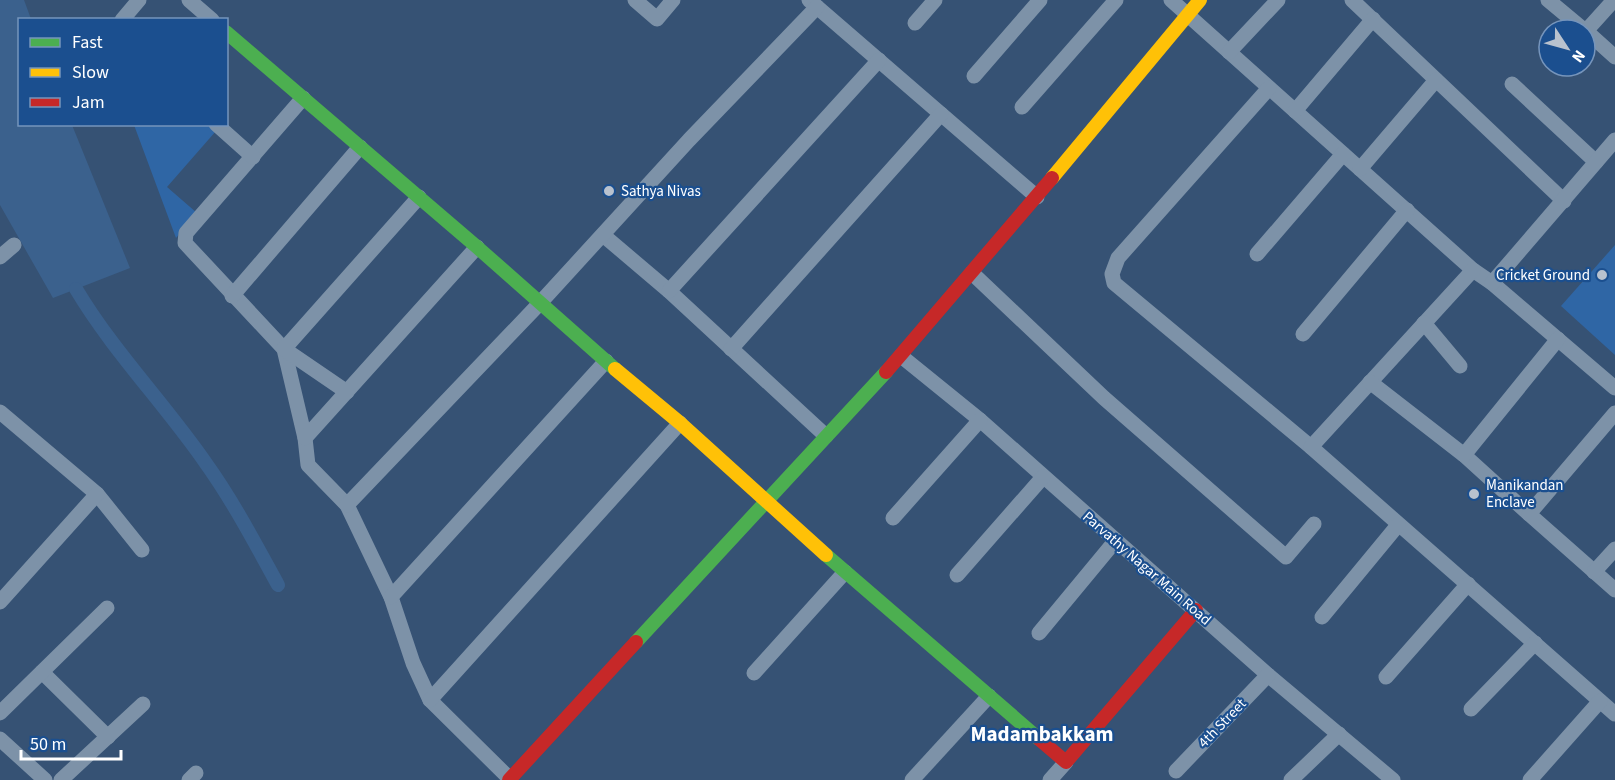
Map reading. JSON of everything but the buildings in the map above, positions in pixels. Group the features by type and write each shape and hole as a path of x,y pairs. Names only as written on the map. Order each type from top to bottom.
{"street":[{"path":"124,18 139,0"},
{"path":"189,0 210,18"},
{"path":"635,0 657,19 673,0"},
{"path":"915,23 935,0"},
{"path":"974,76 1040,0"},
{"path":"1022,107 1116,0"},
{"path":"1171,0 1473,270 1492,283 1615,388"},
{"path":"284,349 306,438 308,465 346,505 391,597 413,663 430,700 509,780 901,356 1037,197 1200,0"},
{"path":"1229,52 1278,0"},
{"path":"1352,0 1564,201"},
{"path":"1548,0 1570,18"},
{"path":"1597,18 1614,0"},
{"path":"346,505 540,303 813,3 1037,197"},
{"path":"1295,111 1373,19"},
{"path":"228,34 680,423 845,572 1066,762"},
{"path":"1597,41 1615,57"},
{"path":"669,291 879,60"},
{"path":"1360,168 1436,80"},
{"path":"1512,84 1596,162"},
{"path":"1269,88 1118,258 1112,274 1114,283 1311,447 1615,714"},
{"path":"303,98 185,236 185,243 232,296 284,349 347,392"},
{"path":"731,349 941,114"},
{"path":"218,126 253,157"},
{"path":"1492,283 1615,140"},
{"path":"232,296 360,147"},
{"path":"1257,254 1343,154"},
{"path":"284,349 418,197"},
{"path":"1303,334 1407,210"},
{"path":"603,235 669,291 826,436"},
{"path":"0,256 14,245"},
{"path":"306,438 477,247"},
{"path":"1311,447 1473,270"},
{"path":"972,273 1104,398 1286,557 1314,524"},
{"path":"1424,323 1460,366"},
{"path":"1464,455 1558,339"},
{"name":"Parvathy Nagar Main Road","path":"901,356 980,420 1268,675 1393,780"},
{"path":"391,597 606,361"},
{"path":"1370,382 1464,455 1615,590"},
{"path":"0,412 97,494 142,550"},
{"path":"1529,514 1615,412"},
{"path":"893,518 980,420"},
{"path":"430,700 680,423"},
{"path":"957,575 1043,477"},
{"path":"0,602 97,494"},
{"path":"1322,617 1398,525"},
{"path":"1039,633 1116,540"},
{"path":"1594,572 1615,549"},
{"path":"754,673 845,572"},
{"path":"1386,677 1468,584"},
{"path":"0,713 106,608"},
{"path":"1050,780 1196,610"},
{"path":"1471,710 1535,643"},
{"path":"42,672 108,737"},
{"name":"4th Street","path":"1176,771 1268,675"},
{"path":"912,780 989,696"},
{"path":"1530,780 1600,701"},
{"path":"61,780 143,704"},
{"path":"1291,780 1339,734"},
{"path":"0,739 45,780"}],"shaded area":[{"path":"0,0 24,0 31,18 18,18 18,126 72,126 130,268 53,298 0,205"},
{"path":"134,126 209,126 216,131 167,187 197,213 176,238"},
{"name":"Cricket Ground","path":"1615,245 1615,355 1561,306"}],"waterway":[{"path":"76,289 106,334 215,477 278,585"}],"traffic: fast":[{"path":"228,34 477,247 615,369"},
{"path":"636,642 886,372"},
{"path":"826,555 1039,739"}],"traffic: slow":[{"path":"1052,178 1200,0"},
{"path":"615,369 680,423 826,555"}],"traffic: jam":[{"path":"886,372 1052,178"},
{"path":"1039,739 1066,762 1196,610"},
{"path":"509,780 636,642"}],"place":[{"name":"Sathya Nivas","path":"609,191"},
{"name":"Cricket Ground","path":"1602,275"},
{"name":"Manikandan Enclave","path":"1474,494"}],"district":[{"name":"Madambakkam","path":"1042,734"}]}
